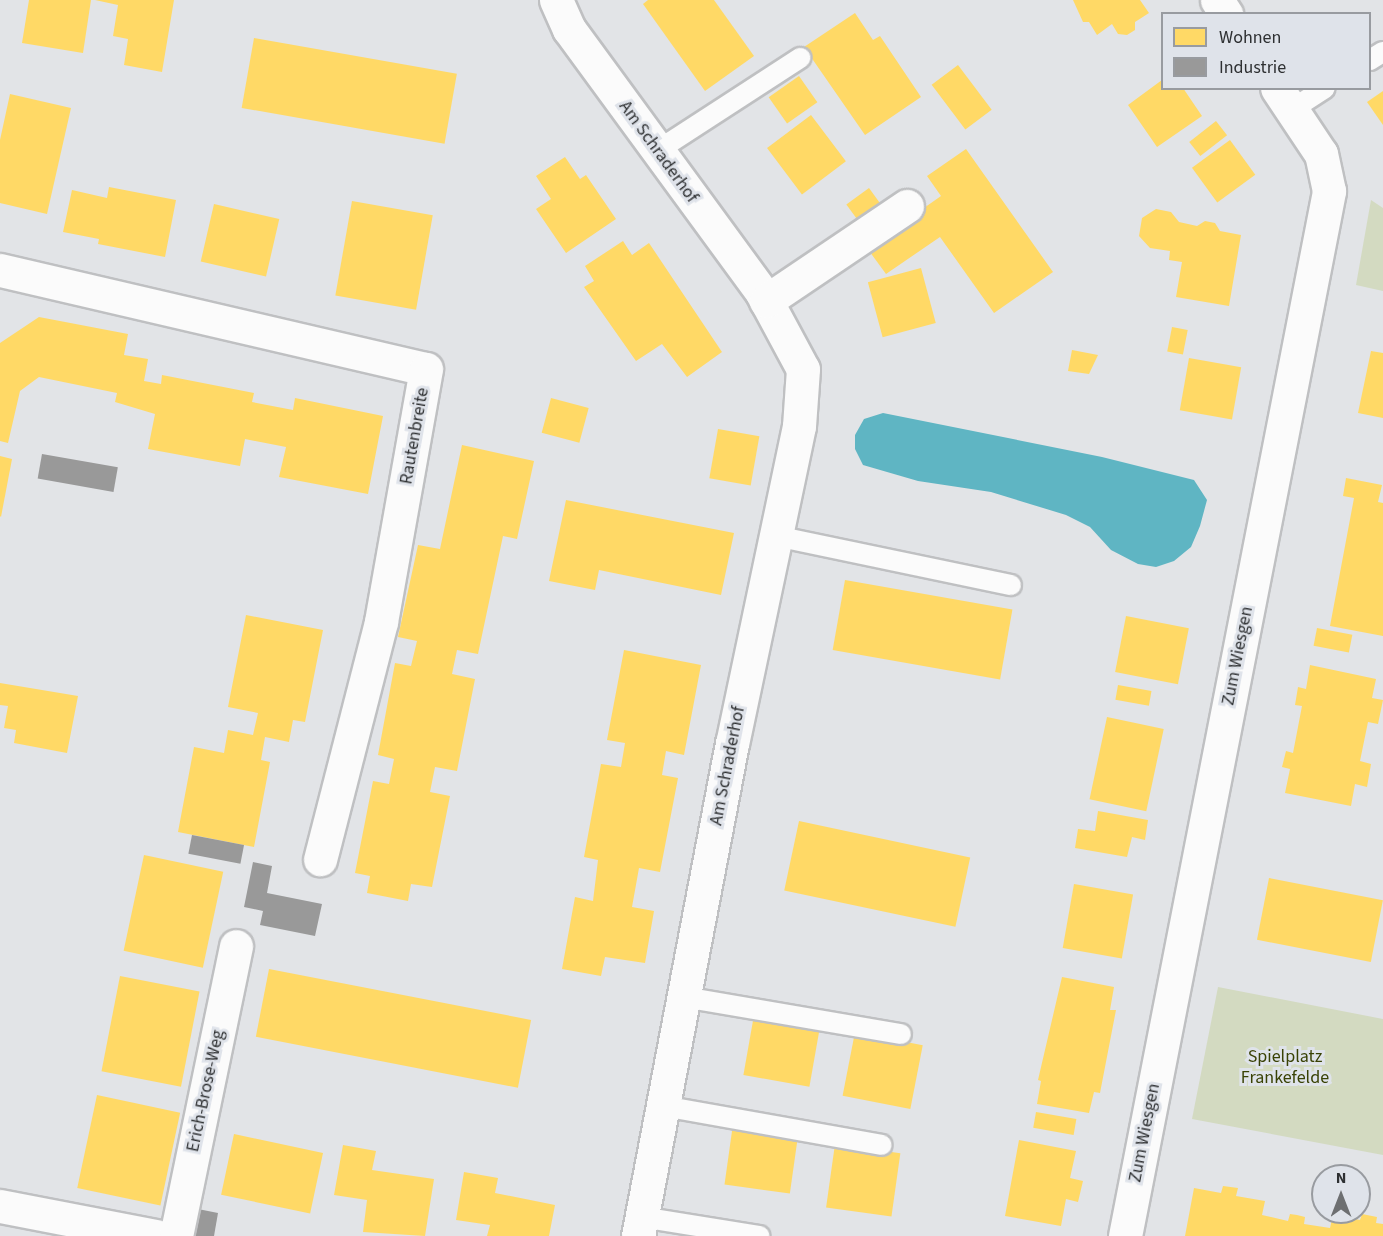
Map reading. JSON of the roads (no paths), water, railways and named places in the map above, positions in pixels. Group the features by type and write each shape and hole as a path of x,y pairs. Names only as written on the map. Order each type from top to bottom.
{"street":[{"name":"Am Schraderhof","path":"556,0 569,29 766,301 803,369 799,426 639,1226"},
{"name":"Zum Wiesgen","path":"1125,1236 1329,191 1321,154 1284,99"},
{"path":"766,301 907,206"},
{"name":"Rautenbreite","path":"0,270 426,369 381,622 320,859"},
{"name":"Erich-Brose-Weg","path":"176,1236 236,946"},
{"path":"0,1206 156,1236"}],"lane":[{"path":"657,151 800,58"},
{"path":"1284,99 1318,90"},
{"path":"776,536 1011,585"},
{"path":"684,997 901,1034"},
{"path":"663,1106 882,1145"},
{"name":"Am Schraderhof","path":"639,1226 759,1236"}],"water":[{"path":"883,413 1102,457 1194,480 1207,500 1200,526 1191,547 1174,561 1156,567 1138,564 1111,550 1090,527 1066,515 991,492 918,481 863,465 855,449 855,435 864,419"}],"park label":[{"name":"Spielplatz Frankefelde","path":"1285,1068"}]}
